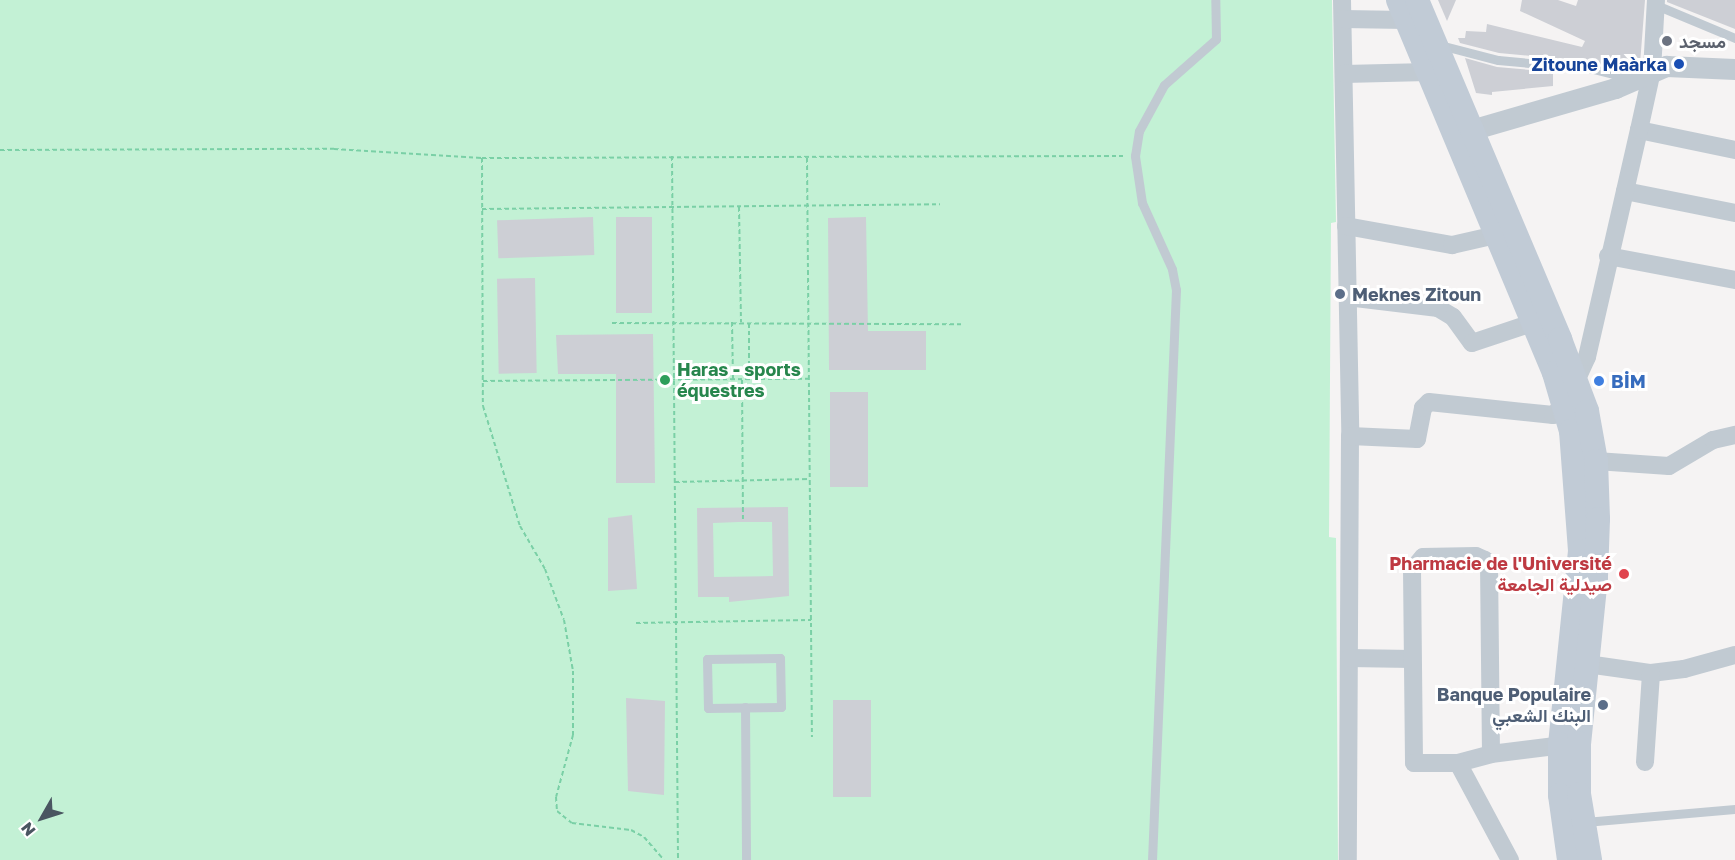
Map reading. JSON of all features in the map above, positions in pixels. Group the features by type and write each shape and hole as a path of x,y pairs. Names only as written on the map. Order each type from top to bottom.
{"main road":[{"path":"1407,7 1436,44 1496,235 1565,405 1575,457 1581,551 1569,744 1582,822 1574,856"},
{"path":"1407,7 1428,72 1463,132 1578,383 1596,461 1598,547 1587,664 1560,795 1574,856"}],"street":[{"path":"1342,0 1350,436 1348,860"},
{"path":"1350,436 1417,440 1423,408 1429,402 1553,415 1565,405 1578,383 1587,357 1608,256 1639,130 1644,75 1656,2"},
{"path":"1342,19 1407,7"},
{"path":"1463,132 1679,64 1735,69"},
{"path":"1344,74 1428,72"},
{"path":"1639,130 1735,150"},
{"path":"1625,192 1735,213"},
{"path":"1346,226 1452,245 1496,235"},
{"path":"1608,256 1735,280"},
{"path":"1347,297 1438,308 1453,317 1472,343 1532,323"},
{"path":"1596,461 1669,466 1713,440 1735,435"},
{"path":"1491,754 1489,568 1485,560 1476,556 1422,557 1414,563 1412,659 1414,764 1458,763 1491,754 1569,744"},
{"path":"1587,664 1651,672 1684,669 1735,655"},
{"path":"1349,658 1412,659"},
{"path":"1645,762 1651,672"},
{"path":"1458,763 1510,860"}],"lane":[{"path":"1152,860 1176,290 1172,269 1142,203 1135,156 1139,130 1164,85 1216,39 1215,0"},
{"path":"1656,2 1735,38"},
{"path":"1436,44 1498,60 1644,75"},
{"path":"780,658 782,707 745,707 708,708 707,659 780,658"},
{"path":"745,707 746,860"},
{"path":"1582,822 1735,809"}],"path":[{"path":"0,150 334,149 482,158 1135,156"},
{"path":"672,156 678,860"},
{"path":"807,157 812,737"},
{"path":"482,158 483,406 512,505 549,578 570,646 573,735 556,797 557,811 572,823 630,830 644,837 664,860"},
{"path":"482,209 940,204"},
{"path":"740,206 741,322"},
{"path":"749,321 749,380"},
{"path":"612,323 808,321 961,324"},
{"path":"732,322 733,380"},
{"path":"483,381 809,379"},
{"path":"742,380 743,522"},
{"path":"675,482 810,479"},
{"path":"636,623 811,620"}],"green space":[{"name":"Haras - sports équestres","path":"0,0 1332,0 1336,222 1331,223 1329,537 1336,538 1338,860 0,860"}],"building":[{"path":"1438,0 1456,0 1447,21"},
{"path":"1522,0 1558,0 1576,6 1578,0 1645,0 1640,64 1625,70 1594,62 1499,53 1460,43 1458,38 1465,38 1466,31 1486,32 1487,24 1582,47 1585,41 1520,11"},
{"path":"1667,0 1735,0 1735,29 1667,2"},
{"path":"1465,58 1497,67 1553,72 1553,86 1492,92 1492,95 1476,93"},
{"path":"593,217 594,255 498,258 497,220"},
{"path":"616,217 652,217 652,313 616,313"},
{"path":"866,217 868,331 926,331 926,370 829,370 828,218"},
{"path":"535,278 537,373 499,374 497,279"},
{"path":"653,334 655,483 616,483 616,374 558,374 556,335"},
{"path":"830,392 868,392 868,487 830,487"},
{"path":"788,507 789,596 729,602 729,597 698,597 697,508","holes":["772,522 773,576 714,577 713,523"]},
{"path":"632,515 637,589 608,591 608,518"},
{"path":"626,698 665,701 664,795 628,791"},
{"path":"833,700 871,700 871,797 833,797"}],"place":[{"name":"مسجد","path":"1667,41"},
{"name":"Zitoune Maàrka","path":"1679,64"},
{"name":"Meknes Zitoun","path":"1340,294"},
{"name":"Haras - sports équestres","path":"665,380"},
{"name":"BİM","path":"1599,381"},
{"name":"Pharmacie de l'Université صيدلية الجامعة","path":"1624,574"},
{"name":"Banque Populaire البنك الشعبي","path":"1603,705"}]}
